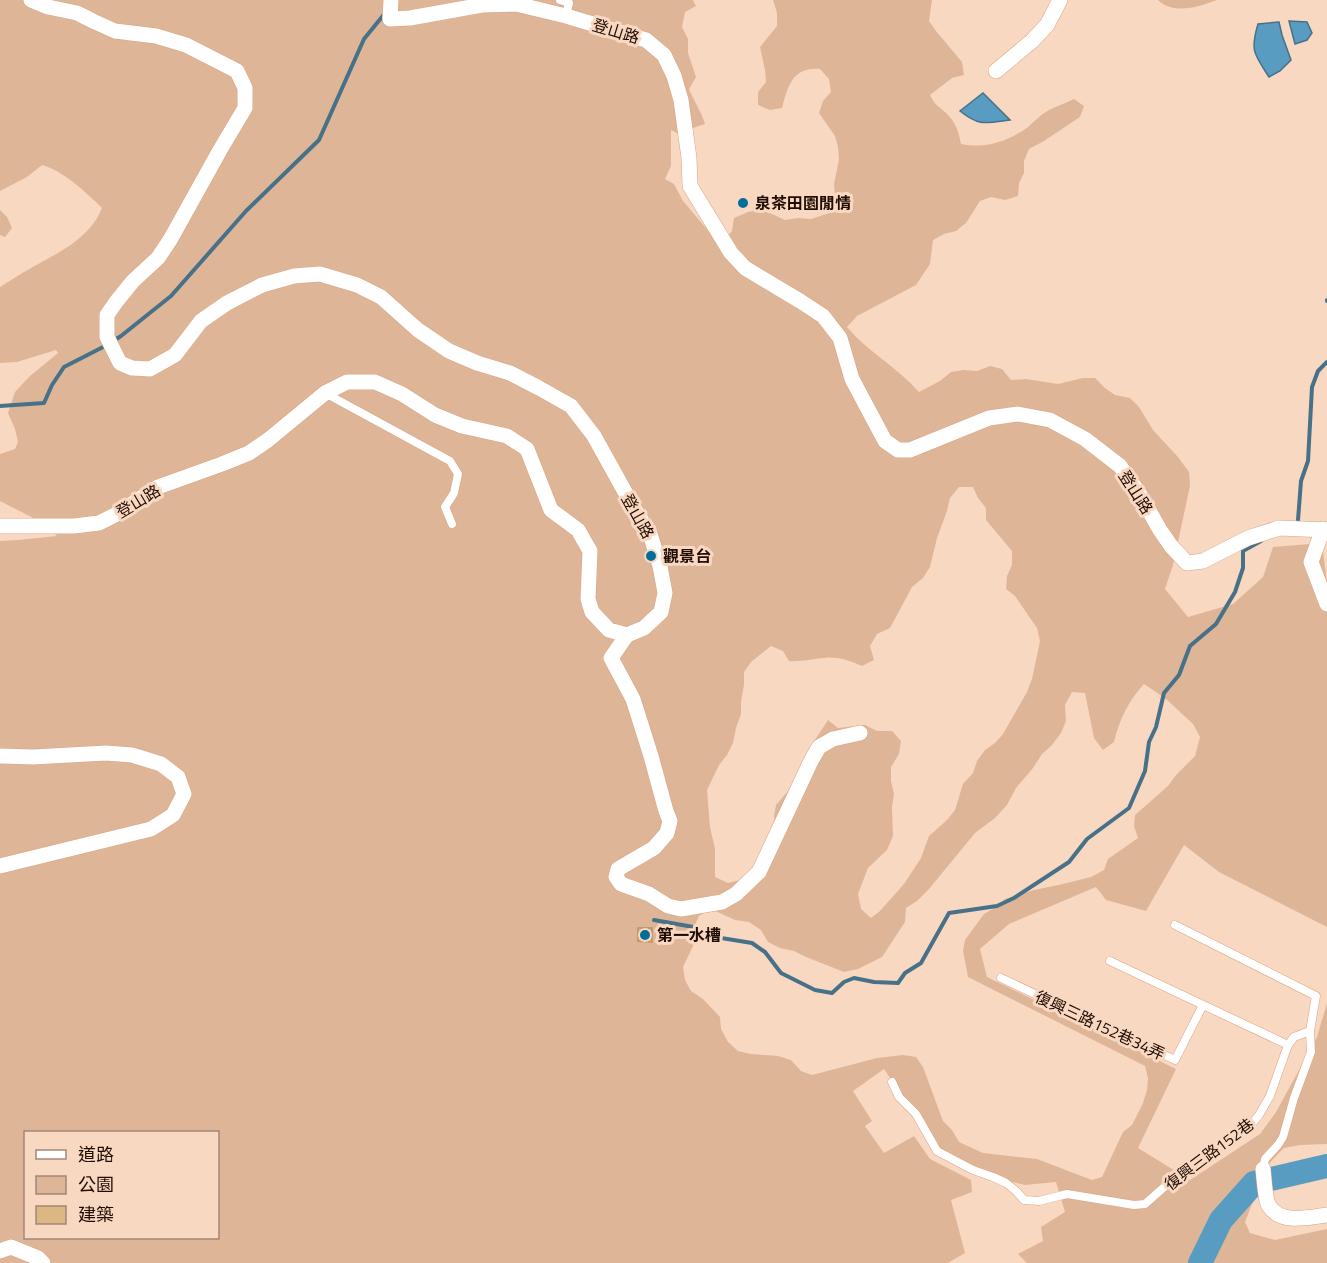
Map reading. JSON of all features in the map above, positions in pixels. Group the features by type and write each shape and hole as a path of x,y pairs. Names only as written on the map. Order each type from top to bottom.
{"street":[{"name":"登山路","path":"0,526 74,526 99,523 158,487 249,453 325,393 347,382 375,382 402,394 435,415 462,426 507,436 527,449 551,510 578,530 590,551 588,599 592,612 609,630 627,635 644,628 661,612 665,593 660,566 650,534 594,436 571,406 510,373 449,351 418,330 381,297 357,285 320,274 294,276 262,285 227,303 201,321 175,355 150,369 132,368 120,363 110,342 107,315 133,281 158,258 170,240 245,108 245,88 237,71 186,45 156,36 115,31 77,13 48,7 31,0"},
{"name":"登山路","path":"391,0 390,19 410,18 482,5 516,4 646,40 664,55 674,76 681,100 690,186 731,253 745,268 823,316 840,338 852,379 885,441 898,450 910,450 989,418 1018,414 1050,420 1085,439 1120,466 1171,546 1187,563 1203,561 1248,538 1279,528 1325,529"},
{"path":"996,71 1032,41 1047,25 1060,0"},
{"path":"1325,529 1311,562 1327,604"},
{"path":"627,635 611,658 633,699 670,821 667,833 654,848 618,869 616,877 621,884 649,894 669,906 681,909 696,907 722,902 736,894 759,872 819,747 833,739 860,733"},
{"path":"0,756 33,757 106,753 132,755 161,764 178,777 184,794 172,815 151,829 0,866"},
{"path":"1263,1169 1269,1206 1276,1213 1286,1218 1300,1219 1327,1215"},
{"path":"0,1251 11,1247 38,1258 43,1263"}],"lane":[{"path":"560,0 569,3 566,16"},
{"path":"325,393 450,461 458,474 454,493 445,507 452,524"},
{"path":"1175,925 1316,996 1310,1030 1311,1052 1283,1137 1265,1159 1263,1169"},
{"path":"1110,961 1288,1045 1294,1037 1310,1030"},
{"name":"復興三路152巷34弄","path":"1000,978 1175,1060 1203,1005"},
{"name":"復興三路152巷","path":"892,1083 900,1097 916,1114 937,1151 973,1170 1006,1183 1024,1200 1039,1201 1067,1194 1134,1205 1145,1204 1196,1159 1251,1125 1260,1115 1270,1096 1288,1045"}],"green space":[{"path":"0,0 693,0 696,6 685,12 682,27 688,39 688,53 696,77 689,89 705,124 693,128 683,136 671,130 671,166 665,179 674,184 683,201 711,234 723,241 732,231 734,218 748,212 760,210 785,220 811,219 836,211 834,184 839,160 838,147 835,136 819,113 823,101 831,92 829,79 820,69 804,71 793,79 782,108 770,110 758,105 758,92 766,82 760,47 777,26 777,13 773,0 932,0 929,21 962,62 964,75 952,78 930,95 935,104 954,123 961,144 979,146 1003,141 1027,128 1049,110 1074,99 1084,106 1080,117 1029,149 1024,161 1024,173 1019,183 1018,196 1005,200 991,197 980,201 966,223 956,231 933,240 930,264 916,285 857,316 847,327 919,392 940,381 951,372 977,371 990,366 1002,369 1011,380 1026,379 1058,384 1083,378 1095,378 1115,395 1130,398 1139,407 1153,430 1189,472 1190,486 1173,565 1165,589 1188,617 1233,604 1263,577 1273,547 1322,543 1327,583 1327,927 1219,872 1184,845 1146,911 1106,900 1096,887 1009,924 980,949 987,977 1176,1069 1138,1148 1190,1180 1260,1134 1276,1112 1317,1037 1327,1003 1327,1144 1284,1148 1259,1175 1254,1199 1245,1222 1250,1233 1275,1240 1327,1229 1327,1263 1027,1263 1018,1254 1043,1241 1041,1227 1065,1212 1056,1182 1025,1185 988,1176 938,1148 884,1069 853,1091 872,1121 865,1126 884,1153 914,1136 930,1159 971,1180 972,1192 951,1200 965,1253 948,1263 0,1263 0,541 57,536 45,524 0,501 0,454 15,449 18,442 8,413 15,392 58,353 56,350 17,362 0,363 0,287 69,246 88,230 102,208 82,189 50,168 42,165 27,177 0,191","holes":["959,487 973,487 986,508 986,520 1012,551 1012,565 1007,576 1006,589 1015,596 1037,628 1040,641 1027,692 1003,734 985,750 977,761 973,773 963,784 955,810 929,836 921,858 904,884 871,918 861,909 858,894 868,868 887,850 893,836 894,794 891,767 899,754 901,741 892,731 877,731 865,725 838,728 828,720 809,749 794,784 776,805 774,816 776,828 763,864 740,880 728,883 715,877 715,849 710,827 707,790 733,743 741,714 744,672 751,662 771,646 783,651 789,661 834,658 862,666 874,660 870,646 877,634 890,628 912,587 923,578 930,567 950,498","1144,684 1166,699 1193,724 1200,737 1195,756 1168,786 1135,815 1134,826 1138,838 1108,859 1104,870 1091,877 1005,899 984,914 965,940 963,951 968,977 1145,1066 1148,1078 1143,1103 1132,1125 1123,1132 1102,1177 1092,1180 1037,1159 983,1153 959,1142 943,1121 923,1067 916,1057 903,1055 877,1058 812,1075 801,1071 791,1060 738,1051 728,1042 721,1029 720,1017 703,999 691,991 685,980 683,967 694,944 693,929 699,916 711,909 735,920 749,922 761,930 768,942 844,972 858,969 882,957 905,922 906,908 929,889 975,833 995,818 1007,805 1016,788 1061,733 1066,721 1065,705 1072,692 1085,693 1094,738 1103,750 1114,742 1125,711"]},
{"path":"1158,0 1217,0 1194,7 1179,8 1164,5"},
{"path":"0,210 7,217 12,228 5,237 0,235"}],"water":[{"path":"1289,21 1307,22 1312,33 1307,40 1295,44"},
{"path":"1279,22 1291,60 1280,71 1269,77 1255,52 1254,40 1258,24"},
{"path":"983,93 1010,120 978,122 960,111"}],"building":[{"name":"第一水槽","path":"638,928 652,928 652,942 638,941"}],"waterway":[{"path":"113,341 171,296 246,211 319,140 364,39 386,12"},
{"path":"0,406 44,403 64,367 107,345"},
{"path":"1298,520 1301,481 1308,461 1312,387 1318,371 1327,362"},
{"path":"654,920 699,928 715,937 752,943 765,952 781,973 815,990 832,993 844,982 854,978 898,983 905,973 921,963 949,913 997,906 1014,898 1069,862 1087,839 1129,808 1145,771 1149,742 1156,727 1164,693 1179,675 1190,646 1216,624 1235,592 1243,568 1243,551 1261,541"},
{"path":"1200,1263 1221,1220 1254,1183 1327,1166"}],"place":[{"name":"泉茶田園閒情","path":"743,203"},
{"name":"觀景台","path":"651,556"},
{"name":"第一水槽","path":"645,935"}]}
